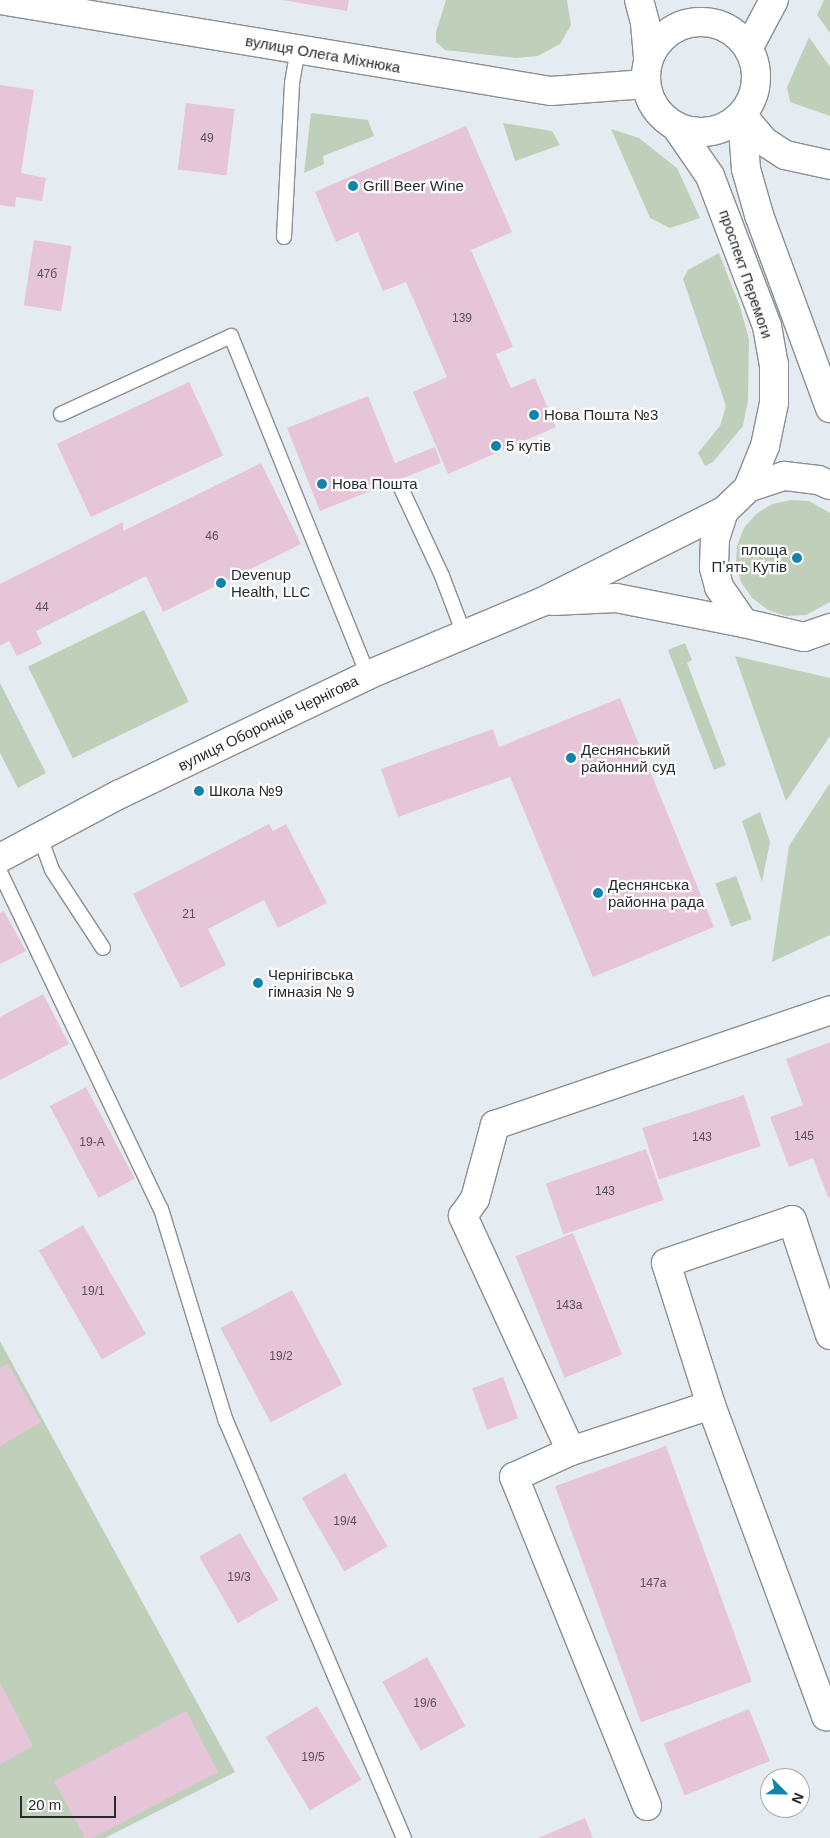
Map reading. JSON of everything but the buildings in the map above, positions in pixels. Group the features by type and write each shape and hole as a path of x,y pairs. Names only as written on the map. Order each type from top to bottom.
{"street":[{"name":"вулиця Олега Міхнюка","path":"0,0 551,91 647,71"},
{"path":"639,0 646,23 647,71 653,105 678,128 709,132 724,128 742,115 755,94 757,79 749,47 737,34 715,22 690,0"},
{"path":"749,47 774,0"},
{"path":"647,71 658,40 672,30 700,21 715,22"},
{"path":"742,115 765,142 785,155 830,166"},
{"name":"проспект Перемоги","path":"742,115 746,169 759,215 830,408"},
{"name":"проспект Перемоги","path":"678,128 710,176 767,326 774,364 774,403 765,446 748,488"},
{"path":"744,623 719,587 714,568 715,538 724,511 748,488 784,476 818,480 830,485"},
{"name":"вулиця Оборонців Чернігова","path":"0,858 120,794 368,675 542,602 724,511"},
{"name":"вулиця Оборонців Чернігова","path":"542,602 616,598 744,623 817,640"},
{"path":"817,640 830,628"},
{"path":"571,1452 463,1216 475,1199 494,1125 830,1010"},
{"path":"830,1335 792,1220 666,1263 711,1405 826,1716 830,1714"},
{"path":"647,1806 514,1477 571,1452 711,1405"}],"lane":[{"path":"284,237 292,83 298,50"},
{"path":"61,414 232,336 368,675"},
{"path":"401,488 442,576 464,634"},
{"path":"40,837 52,870 103,948"},
{"path":"0,872 161,1209 226,1421 404,1838"}],"green space":[{"path":"446,0 567,0 571,25 560,44 538,56 516,58 445,50 436,42 436,32"},
{"path":"824,0 830,0 830,33 817,15"},
{"path":"809,37 830,67 830,116 790,102 787,87"},
{"path":"311,113 368,120 374,136 323,156 324,164 304,173"},
{"path":"503,123 552,131 560,145 515,161"},
{"path":"611,129 639,138 677,168 700,218 670,228 650,218"},
{"path":"719,253 740,307 749,339 748,400 743,426 713,462 705,466 698,453 720,426 726,406 683,279 688,270"},
{"path":"791,500 809,501 830,513 830,602 806,615 786,616 768,610 752,598 741,582 736,564 737,546 744,528 756,514 772,504"},
{"path":"144,610 189,702 73,758 28,667"},
{"path":"685,643 692,660 687,663 726,765 714,770 668,650"},
{"path":"735,656 830,678 830,736 786,801"},
{"path":"0,683 46,773 18,788 0,753"},
{"path":"830,783 830,935 772,962 789,846"},
{"path":"760,812 770,842 762,882 742,821"},
{"path":"736,876 752,919 731,927 715,884"},
{"path":"0,1341 235,1772 105,1838 0,1838"}],"place":[{"name":"Grill Beer Wine","path":"353,186"},
{"name":"Нова Пошта №3","path":"534,415"},
{"name":"5 кутів","path":"496,446"},
{"name":"Нова Пошта","path":"322,484"},
{"name":"площа Пʼять Кутів","path":"797,558"},
{"name":"Devenup Health, LLC","path":"221,583"},
{"name":"Деснянський районний суд","path":"571,758"},
{"name":"Школа №9","path":"199,791"},
{"name":"Деснянська районна рада","path":"598,893"},
{"name":"Чернігівська гімназія № 9","path":"258,983"}]}
